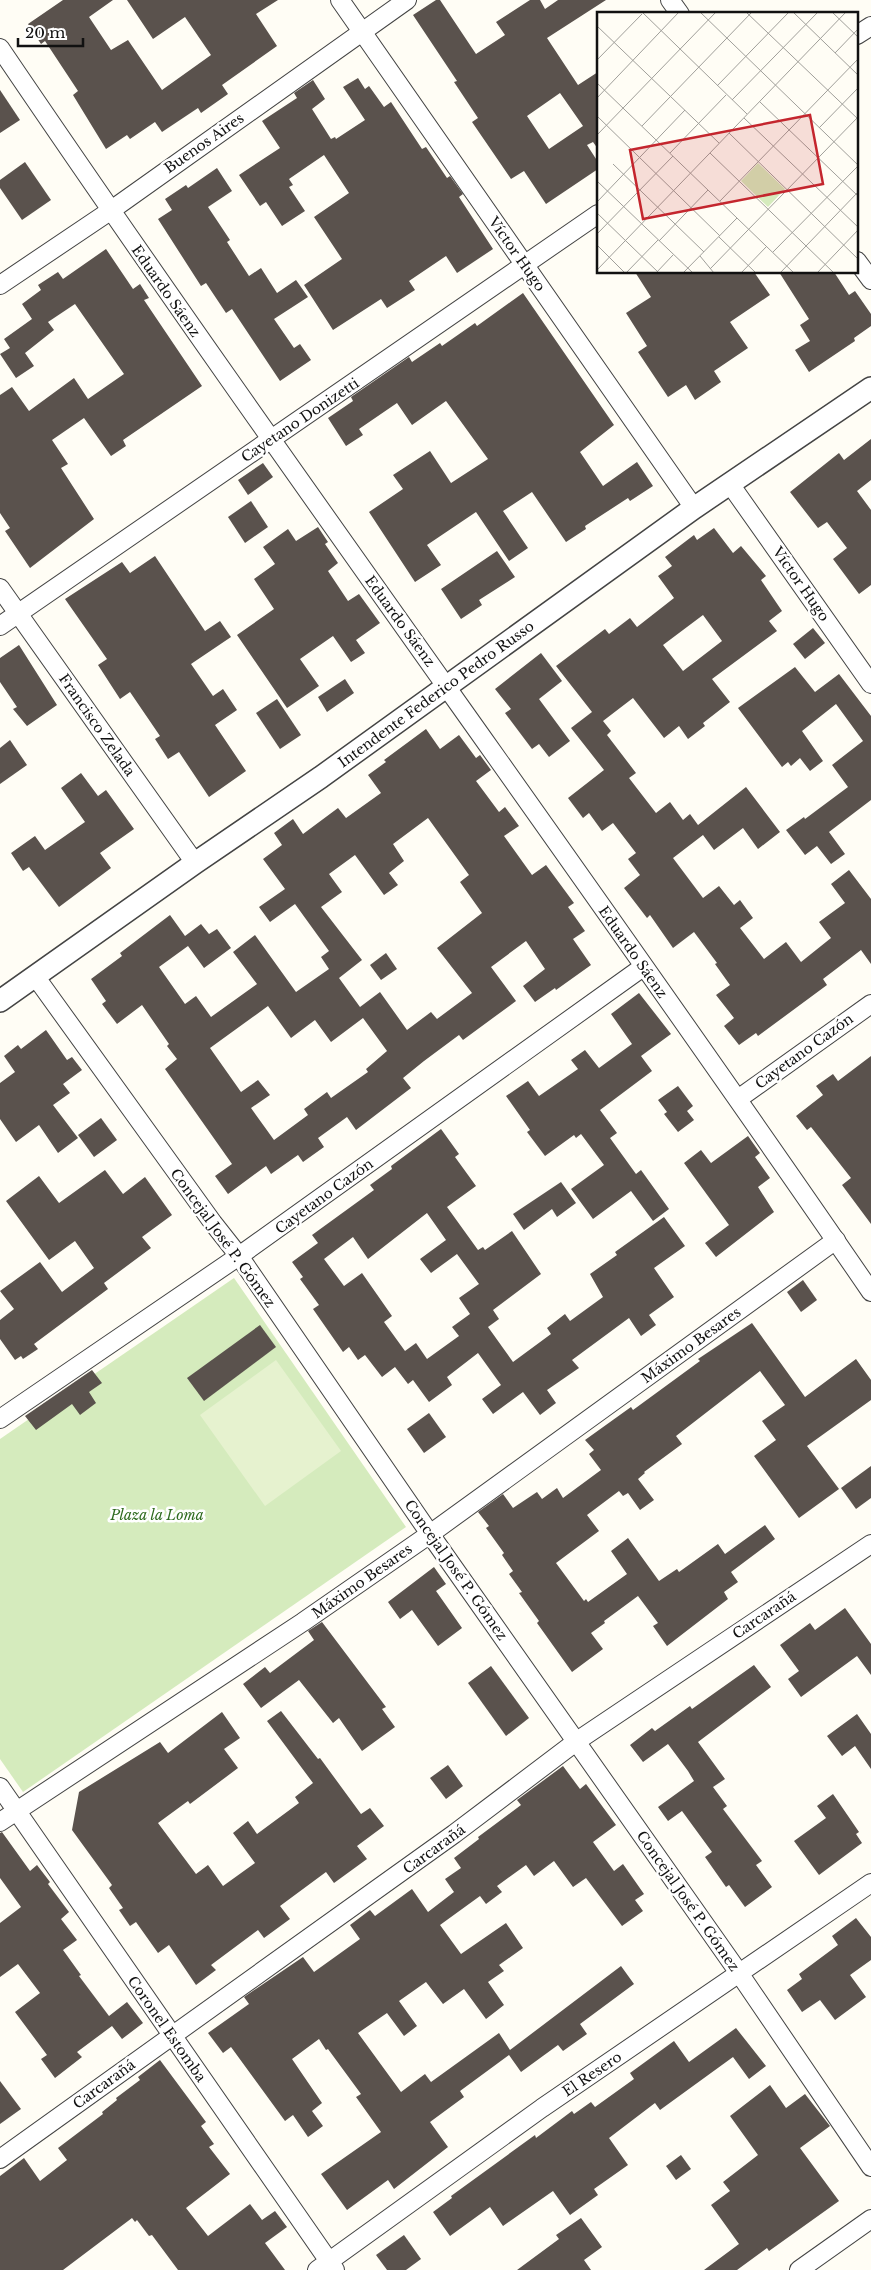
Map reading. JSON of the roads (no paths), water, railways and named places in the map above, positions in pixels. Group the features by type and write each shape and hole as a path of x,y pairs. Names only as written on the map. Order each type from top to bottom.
{"street":[{"name":"Víctor Hugo","path":"340,0 694,508"},
{"name":"Buenos Aires","path":"0,285 110,211 407,0"},
{"path":"670,0 679,12"},
{"path":"858,34 871,26"},
{"name":"Eduardo Sáenz","path":"0,48 110,211 270,440 447,686 738,1099 871,1292"},
{"name":"Cayetano Donizetti","path":"0,626 597,215"},
{"path":"858,262 871,280"},
{"name":"Intendente Federico Pedro Russo","path":"0,1001 195,863 321,778 694,508 871,388"},
{"name":"Víctor Hugo","path":"730,484 871,684"},
{"name":"Francisco Zelada","path":"0,588 195,863"},
{"name":"Cayetano Cazón","path":"0,1419 239,1256 644,967"},
{"name":"Concejal José P. Gómez","path":"35,976 213,1223 239,1256 430,1534 739,1973 871,2167"},
{"name":"Cayetano Cazón","path":"738,1099 871,1004"},
{"name":"Máximo Besares","path":"0,1822 303,1622 430,1534 836,1240"},
{"name":"Carcarañá","path":"0,2159 446,1840 577,1741 871,1544"},
{"name":"Coronel Estomba","path":"0,1786 172,2036 327,2267"},
{"name":"El Resero","path":"327,2267 542,2108 871,1883"},
{"path":"799,2270 871,2219"}],"park label":[{"name":"Plaza la Loma","path":"157,1515"}]}
